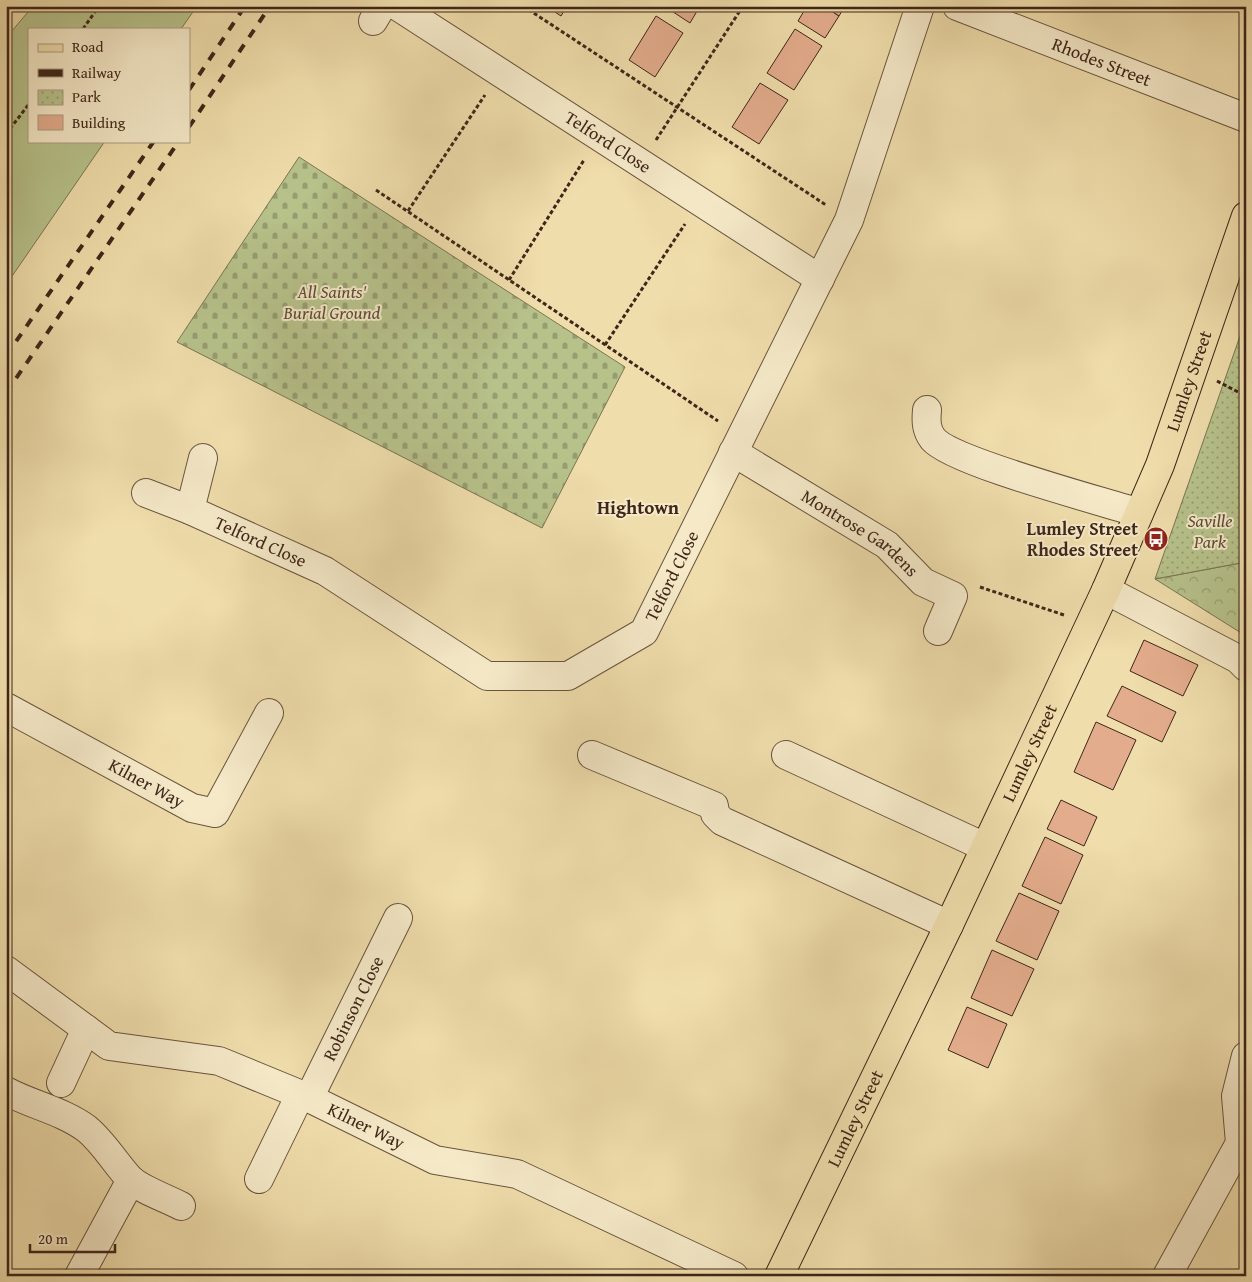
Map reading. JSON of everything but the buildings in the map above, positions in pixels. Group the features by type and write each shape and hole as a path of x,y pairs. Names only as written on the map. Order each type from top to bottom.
{"main road":[{"name":"Lumley Street","path":"779,1276 949,925 1106,590 1160,465 1195,369 1246,216"}],"street":[{"name":"Telford Close","path":"397,6 820,279"},
{"name":"Telford Close","path":"146,493 190,510 325,570 487,676 568,676 644,632 849,220 920,6"},
{"name":"Rhodes Street","path":"957,6 1246,118"},
{"path":"927,410 926,424 933,439 946,449 974,461 1139,513"},
{"name":"Montrose Gardens","path":"737,444 887,545 922,582 953,596 938,631"},
{"path":"190,510 203,458"},
{"path":"1106,590 1238,658 1246,667"},
{"name":"Kilner Way","path":"6,707 192,808 215,813 269,713"},
{"path":"592,756 714,806 714,814 722,821 949,925"},
{"path":"786,756 985,847"},
{"name":"Robinson Close","path":"259,1179 398,918"},
{"name":"Kilner Way","path":"6,970 109,1046 219,1061 304,1096 435,1160 518,1174 734,1276"},
{"path":"61,1083 86,1029"},
{"path":"1168,1276 1243,1144 1236,1096 1246,1056"},
{"path":"6,1091 24,1101 65,1116 87,1129 107,1149 131,1180 181,1206"},
{"path":"79,1276 131,1180"}],"path":[{"path":"84,28 99,6"},
{"path":"523,6 849,220"},
{"path":"641,163 743,6"},
{"path":"408,211 500,73"},
{"path":"6,134 28,105"},
{"path":"509,280 599,136"},
{"path":"376,190 605,345 737,444"},
{"path":"605,345 700,201"},
{"path":"978,586 1089,623"}],"green space":[{"path":"33,6 197,6 182,28 28,28 28,142 104,142 6,285 6,38"},
{"name":"All Saints' Burial Ground","path":"299,157 625,367 542,528 177,342"},
{"name":"Saville Park","path":"1246,319 1246,562 1155,579"},
{"path":"1246,562 1246,636 1155,579"}],"railway":[{"path":"190,88 245,6"},
{"path":"190,126 270,6"},
{"path":"6,356 153,142"},
{"path":"6,393 178,142"}],"place":[{"name":"Lumley Street Rhodes Street","path":"1156,539"}],"district":[{"name":"Hightown","path":"638,507"}]}
